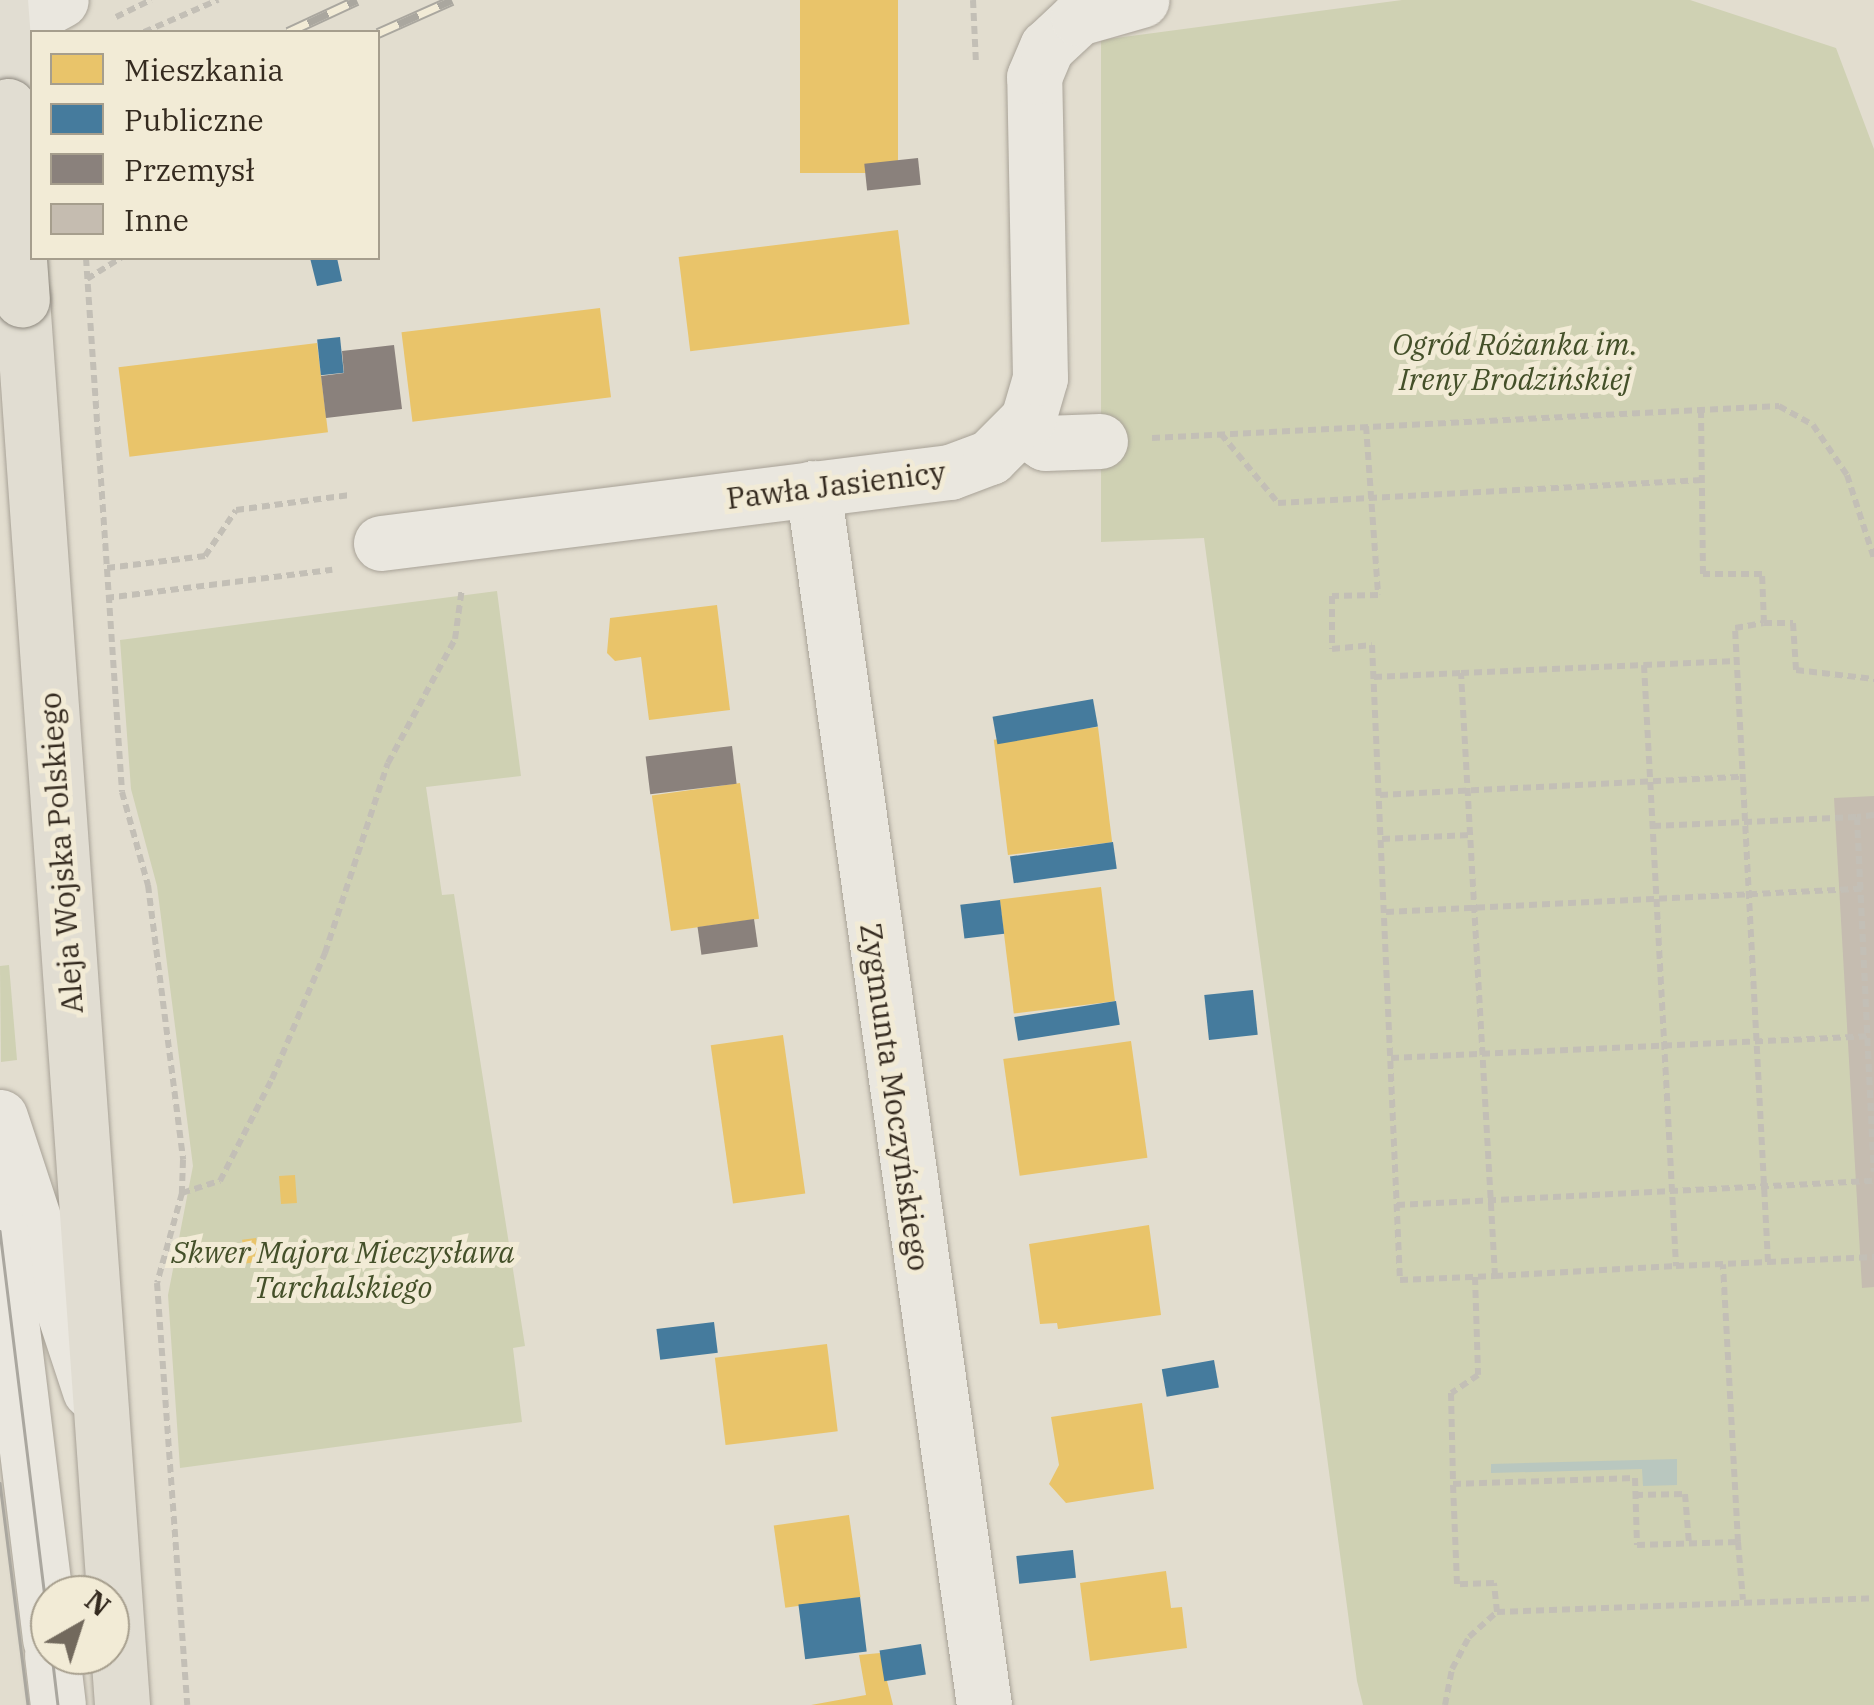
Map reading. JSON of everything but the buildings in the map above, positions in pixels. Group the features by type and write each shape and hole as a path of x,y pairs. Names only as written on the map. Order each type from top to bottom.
{"main road":[{"name":"Aleja Wojska Polskiego","path":"1,21 122,1705"}],"street":[{"path":"1,21 61,0"},
{"path":"1100,441 1045,442 1022,428 1040,367 1030,109 1038,66 1062,30 1088,12 1141,0"},
{"name":"Pawła Jasienicy","path":"381,542 971,466 1022,428"},
{"name":"Zygmunta Moczyńskiego","path":"813,488 984,1705"},
{"path":"0,1117 102,1428"},
{"path":"0,1231 42,1575"},
{"path":"54,1675 58,1705"}],"path":[{"path":"149,30 218,0"},
{"path":"973,0 976,84"},
{"path":"86,260 122,792 148,885 182,1192 157,1283 187,1705"},
{"path":"87,279 118,260"},
{"path":"1100,441 1701,407 1779,406 1812,425 1847,475 1874,558"},
{"path":"1701,407 1703,574 1762,574 1764,624"},
{"path":"1366,426 1378,595 1332,596 1332,649 1372,645 1400,1280 1874,1257"},
{"path":"1220,434 1278,503 1702,480"},
{"path":"107,568 206,556 236,510 354,495"},
{"path":"182,1192 220,1181 300,1014 388,764 455,639 464,596 456,533"},
{"path":"109,598 330,571 381,542"},
{"path":"1768,1262 1735,628 1792,623 1796,670 1874,679"},
{"path":"1374,677 1736,660"},
{"path":"1644,665 1676,1266"},
{"path":"1460,673 1495,1276"},
{"path":"1380,795 1741,777"},
{"path":"1653,826 1874,815"},
{"path":"1857,818 1874,1172"},
{"path":"1382,838 1470,835"},
{"path":"1386,912 1860,890"},
{"path":"1392,1058 1868,1036"},
{"path":"1397,1205 1874,1181"},
{"path":"1723,1264 1743,1601"},
{"path":"1475,1277 1478,1374 1451,1393 1456,1584 1494,1583 1497,1612"},
{"path":"1453,1484 1635,1478 1638,1546 1738,1542"},
{"path":"1635,1496 1685,1494 1689,1544"},
{"path":"1446,1705 1452,1670 1469,1637 1497,1612 1874,1598"}],"green space":[{"name":"Ogród Różanka im. Ireny Brodzińskiej","path":"1402,0 1690,0 1836,48 1874,149 1874,1705 1363,1705 1204,538 1101,542 1101,40"},
{"name":"Skwer Majora Mieczysława Tarchalskiego","path":"497,591 521,776 426,787 442,895 454,894 525,1346 513,1348 522,1422 180,1468 168,1295 193,1166 157,886 131,789 120,640"},
{"path":"9,965 17,1060 1,1062 0,966"}],"shaded area":[{"path":"1677,1459 1677,1485 1643,1486 1642,1469 1491,1473 1491,1464"}],"tram line":[{"path":"0,1231 42,1575"},
{"path":"0,1483 28,1705"},
{"path":"54,1675 58,1705"}],"railway":[{"path":"292,30 357,0"},
{"path":"380,32 452,0"},
{"path":"0,187 30,169"},
{"path":"0,233 30,215"}]}
